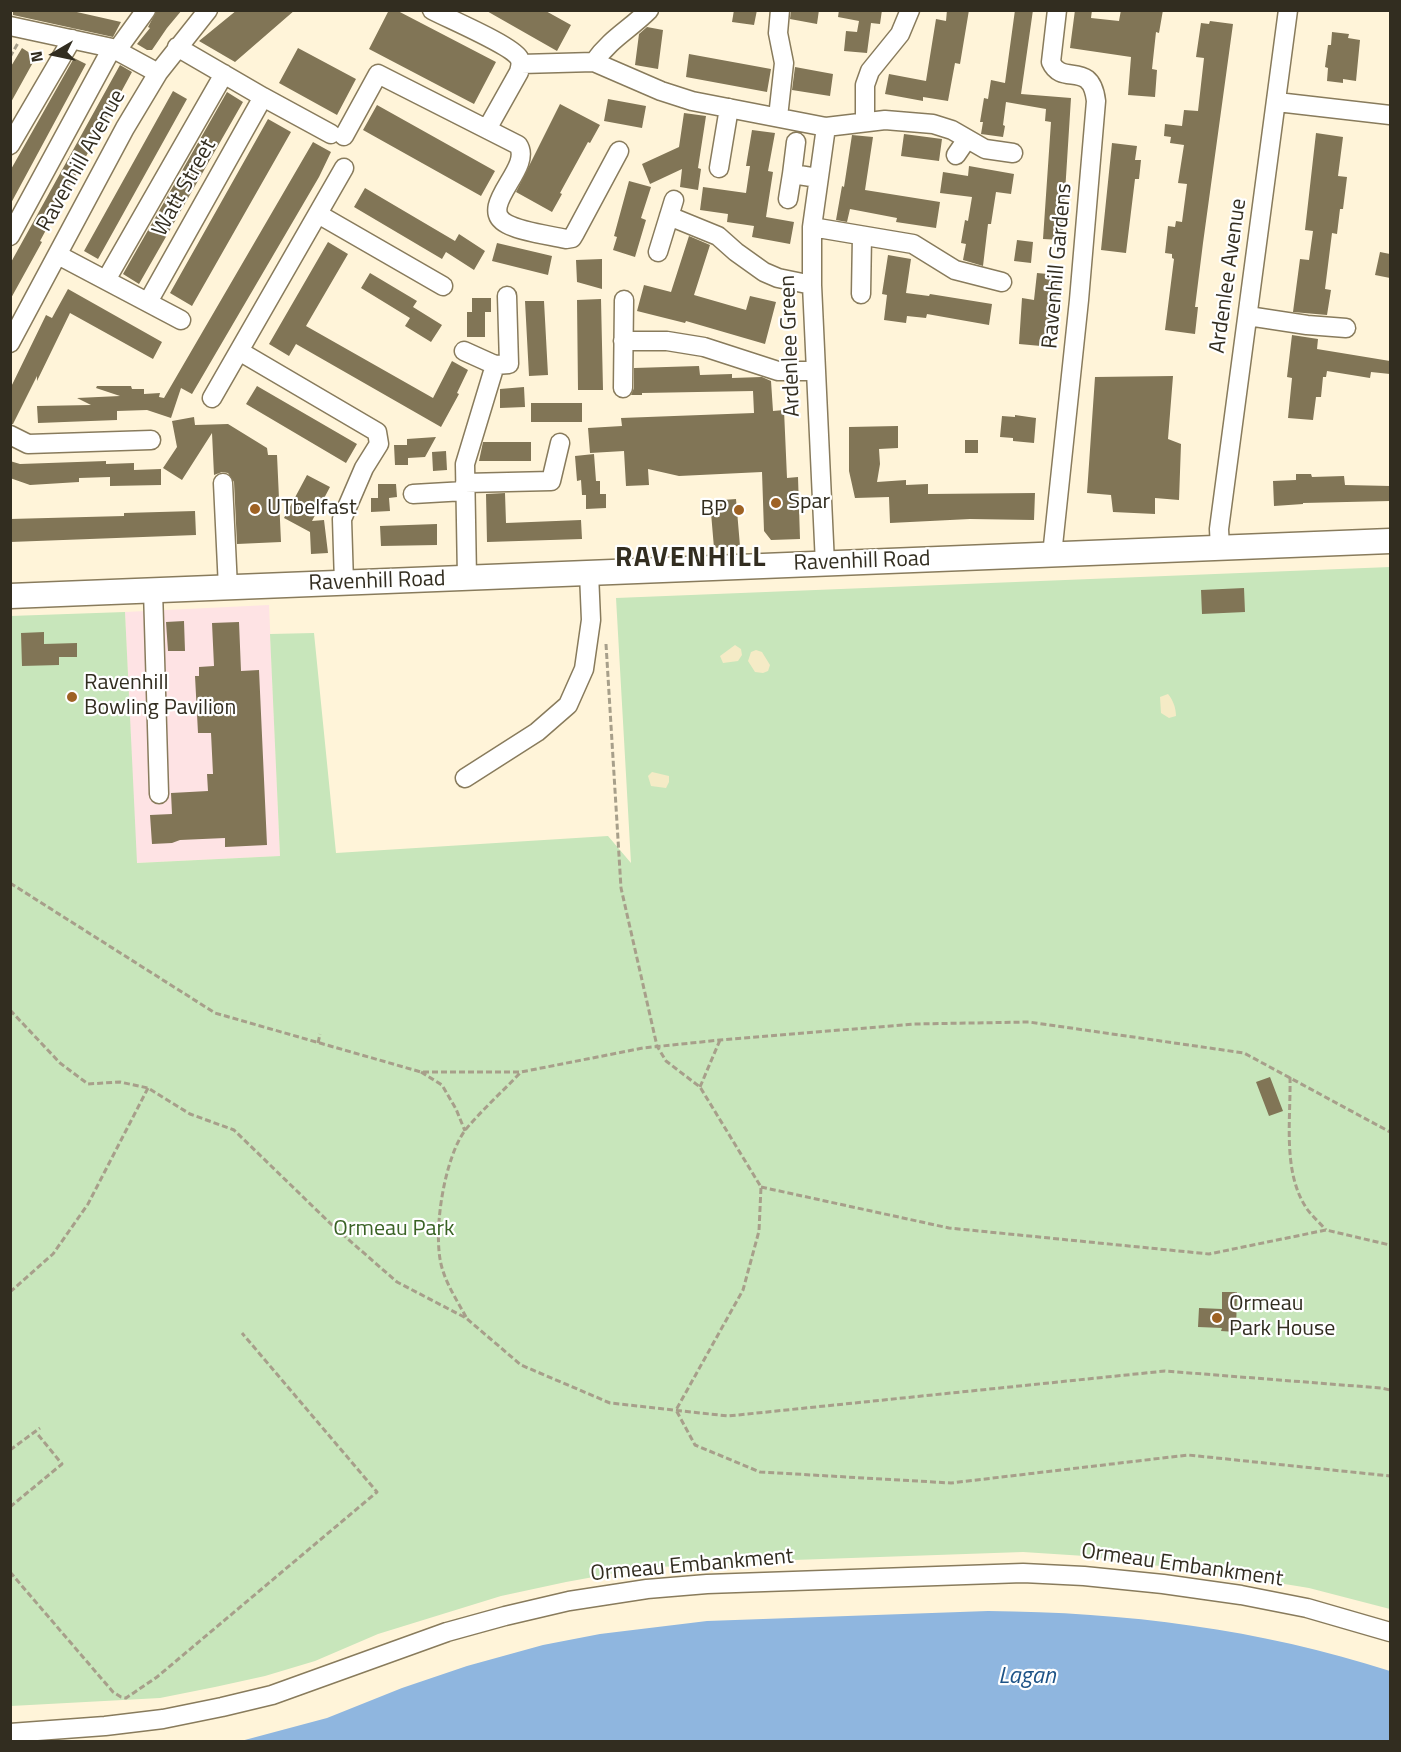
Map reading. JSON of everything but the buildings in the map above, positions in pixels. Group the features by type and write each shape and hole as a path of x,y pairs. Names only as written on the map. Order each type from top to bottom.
{"main road":[{"name":"Ravenhill Road","path":"10,596 1390,541"}],"street":[{"path":"10,236 114,49 146,10"},
{"name":"Ravenhill Avenue","path":"10,342 125,128 158,73 208,10"},
{"path":"432,10 503,45 514,52 521,64"},
{"path":"594,62 615,38 635,25 649,10"},
{"path":"778,117 784,63 778,33 780,10"},
{"path":"865,122 865,84 870,71 900,34 910,10"},
{"name":"Ravenhill Gardens","path":"1052,555 1080,300 1096,101 1095,89 1090,81 1082,76 1059,72 1053,68 1051,62 1058,10"},
{"name":"Ardenlee Avenue","path":"1220,548 1219,529 1288,10"},
{"path":"13,21 114,49 158,73"},
{"path":"10,145 72,39"},
{"path":"177,47 263,97 338,135 378,74 518,145 522,155 521,160 497,206 500,218 509,225 566,239 575,233 620,151"},
{"path":"521,64 594,62 661,91 692,101 826,127 885,120 933,124 952,130 986,149 1013,153"},
{"path":"487,129 521,64"},
{"path":"106,280 224,74"},
{"name":"Watt Street","path":"148,302 263,97"},
{"path":"1277,102 1390,115"},
{"path":"719,168 729,108"},
{"name":"Ardenlee Green","path":"825,564 812,285 812,227 826,127"},
{"path":"956,155 967,139"},
{"path":"788,199 796,142"},
{"path":"212,398 344,168"},
{"path":"792,174 818,178"},
{"path":"658,252 671,208 718,236 764,272 778,278 812,285"},
{"path":"318,214 442,285"},
{"path":"812,227 913,244 955,270 1002,282"},
{"path":"861,294 862,236"},
{"path":"58,255 181,320"},
{"path":"464,351 495,365 509,364 507,296"},
{"path":"623,388 624,300"},
{"path":"1248,316 1346,328"},
{"path":"624,341 667,341 704,347 778,371 816,371"},
{"path":"239,351 377,432 379,444 364,468 342,519 344,583"},
{"path":"467,578 465,464 495,365"},
{"path":"10,435 28,444 151,440"},
{"path":"413,494 465,487 551,481 560,444"},
{"path":"223,483 228,588"},
{"path":"465,778 537,732 568,705 584,669 591,620 589,573"},
{"path":"153,590 159,794"},
{"name":"Ormeau Embankment","path":"10,1733 163,1719 222,1707 272,1695 447,1632 505,1616 569,1601 647,1589 707,1584 1023,1573 1084,1576 1241,1595 1307,1608 1390,1632"}],"path":[{"path":"605,634 621,888 657,1046 666,1061 700,1086 760,1187 759,1231 743,1290 676,1410"},
{"path":"10,883 215,1013 421,1072 521,1072 657,1046 914,1024 1029,1022 1244,1053 1390,1132"},
{"path":"10,1010 60,1063 88,1084 120,1082 148,1088 190,1114 234,1130 333,1226 397,1282 466,1317 521,1365 610,1403 728,1416 1165,1371 1390,1390"},
{"path":"318,1043 320,1034"},
{"path":"700,1086 720,1040"},
{"path":"421,1072 442,1085 465,1131"},
{"path":"466,1317 442,1270 439,1244 445,1173 465,1131 521,1072"},
{"path":"1290,1077 1291,1101 1288,1135 1296,1186 1307,1209 1326,1230"},
{"path":"10,1293 53,1254 88,1204 148,1088"},
{"path":"760,1187 950,1228 1209,1254 1326,1230 1390,1245"},
{"path":"10,1572 113,1692 126,1698 157,1677 377,1492 242,1333"},
{"path":"676,1410 695,1445 760,1472 951,1483 1188,1455 1390,1476"},
{"path":"10,1450 40,1428"},
{"path":"10,1507 62,1464 35,1431"}],"shaded area":[{"path":"269,605 280,856 136,863 125,612"}],"green space":[{"name":"Ormeau Park","path":"1390,567 1390,1609 1309,1588 1242,1577 1085,1556 1023,1552 765,1561 643,1568 501,1596 378,1634 315,1661 265,1676 215,1687 160,1698 11,1706 10,616 125,612 137,863 280,856 270,634 314,633 336,853 608,836 631,863 616,598"}],"sand":[{"path":"735,645 741,649 742,655 738,661 723,663 720,656"},
{"path":"756,650 762,652 770,665 768,671 755,672 748,661 751,652"},
{"path":"1168,694 1174,704 1176,716 1169,718 1161,713 1160,697"},
{"path":"652,772 669,776 666,788 651,786 648,776"}],"water":[{"name":"Lagan","path":"988,1611 1090,1615 1192,1626 1292,1644 1390,1671 1390,1741 241,1741 327,1718 402,1688 467,1666 543,1645 600,1634 707,1621"}],"place":[{"name":"Spar","path":"776,503"},
{"name":"UTbelfast","path":"255,509"},
{"name":"BP","path":"739,510"},
{"name":"Ravenhill Bowling Pavilion","path":"72,697"},
{"name":"Ormeau Park House","path":"1217,1318"}],"district":[{"name":"RAVENHILL","path":"691,559"}]}
